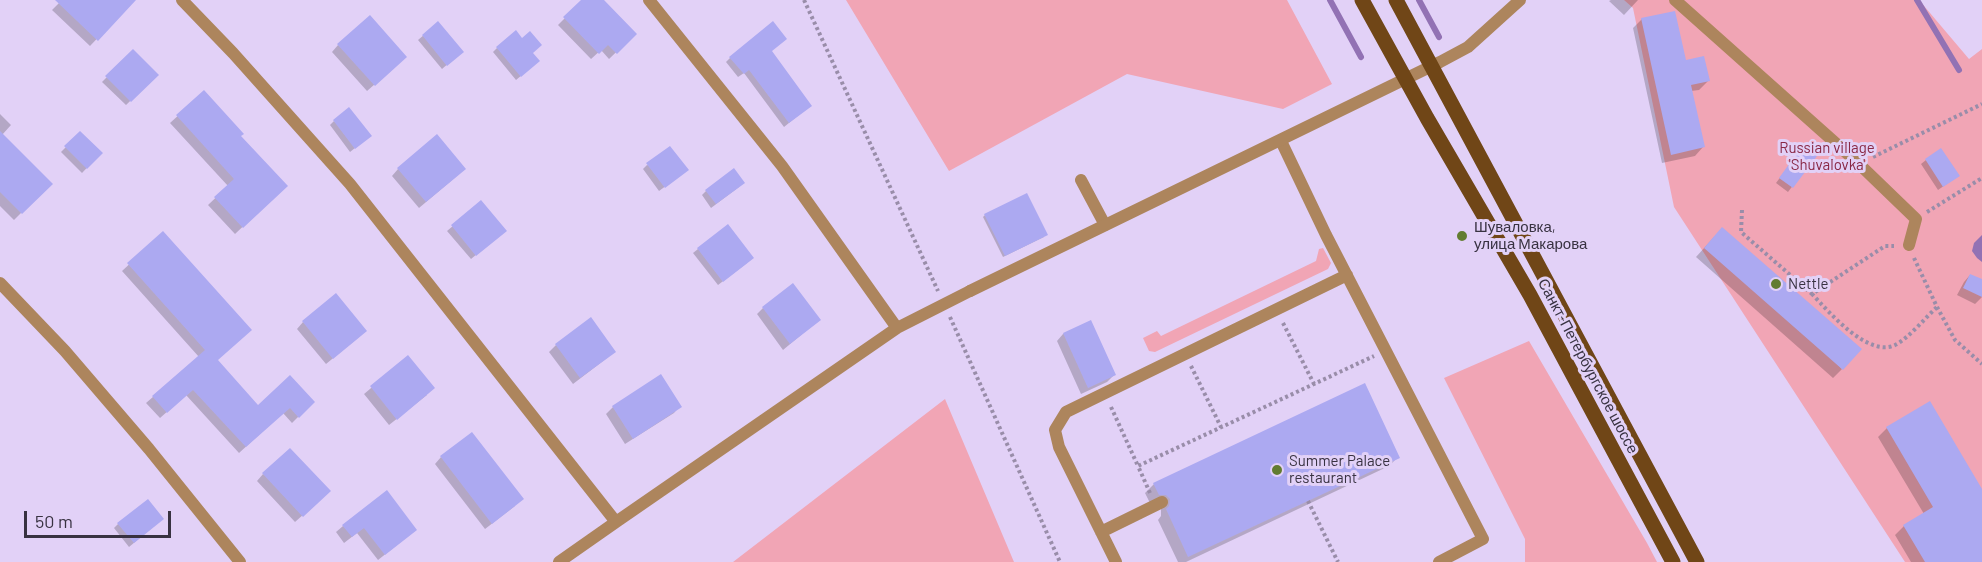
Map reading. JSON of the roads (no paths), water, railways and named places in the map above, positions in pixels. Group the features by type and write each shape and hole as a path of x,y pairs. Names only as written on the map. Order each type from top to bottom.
{"main road":[{"name":"Санкт-Петербургское шоссе","path":"1362,0 1405,80 1530,295 1673,562"},
{"name":"Санкт-Петербургское шоссе","path":"1396,0 1697,562"}],"street":[{"path":"182,0 233,53 350,184 616,522"},
{"path":"649,0 782,166 897,328"},
{"path":"559,562 897,328 1432,66 1468,47 1520,0"},
{"path":"1675,0 1859,164 1916,219 1909,245"},
{"path":"1281,141 1483,540 1439,562"},
{"path":"1081,180 1105,225"},
{"path":"1116,562 1059,447 1056,430 1066,412 1347,275"},
{"path":"0,283 65,351 150,448 240,562"},
{"path":"1101,532 1159,504"}],"waterway":[{"path":"1330,0 1361,57"},
{"path":"1419,0 1439,37"},
{"path":"1917,0 1959,70"}],"place":[{"name":"Шуваловка, улица Макарова","path":"1462,236"},
{"name":"Nettle","path":"1776,284"},
{"name":"Summer Palace restaurant","path":"1277,470"}],"park label":[{"name":"Russian village 'Shuvalovka'","path":"1827,156"}]}
